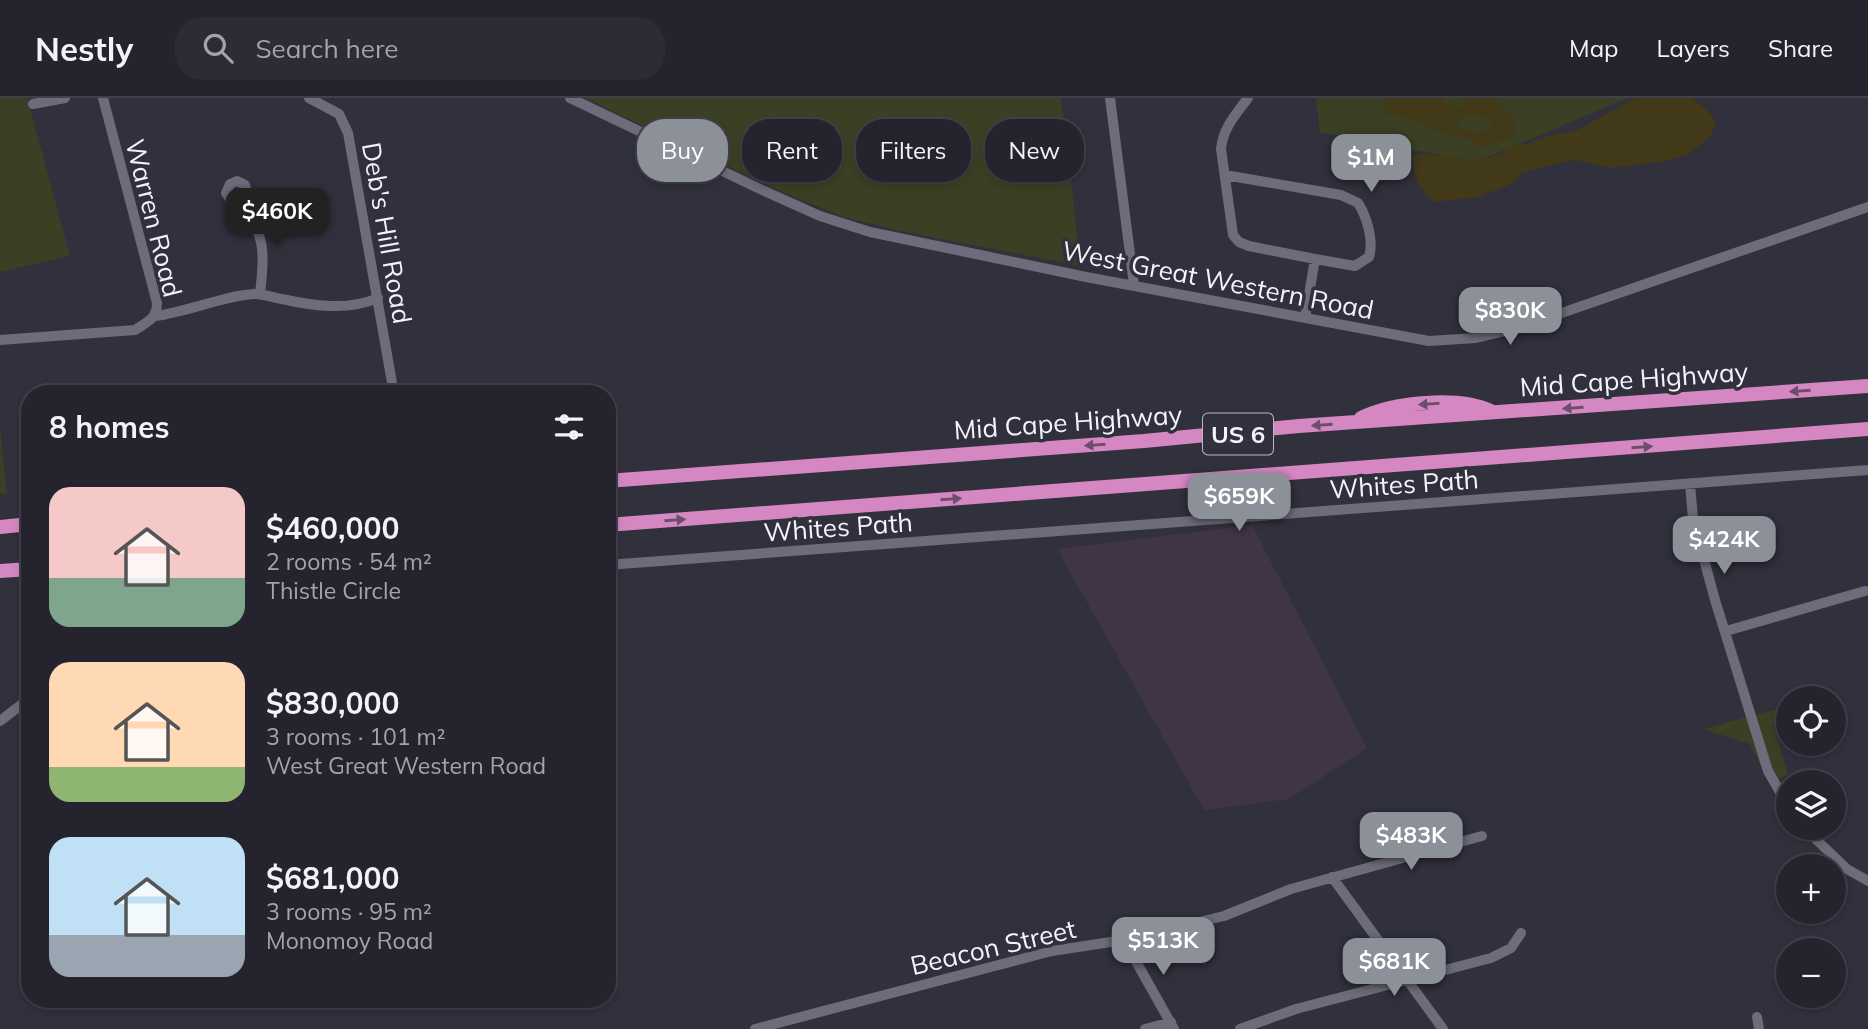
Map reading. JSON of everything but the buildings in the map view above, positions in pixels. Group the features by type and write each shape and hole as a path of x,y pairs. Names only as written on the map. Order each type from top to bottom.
{"highway":[{"name":"Mid Cape Highway","path":"616,480 1156,440 1353,422 1390,408 1447,403 1474,404 1495,413 1868,386"},
{"name":"US 6","path":"616,524 1868,429"},
{"path":"0,527 21,525"},
{"path":"0,571 21,570"}],"street":[{"path":"33,104 65,98"},
{"name":"Warren Road","path":"0,340 135,330 155,316 157,303 103,98"},
{"name":"Deb's Hill Road","path":"309,98 339,114 346,127 392,385"},
{"name":"West Great Western Road","path":"570,98 760,189 836,221 904,239 1429,341 1458,341 1489,336 1538,322 1868,207"},
{"path":"1110,98 1134,285"},
{"path":"1225,174 1341,195 1358,203 1370,238 1369,257 1355,266 1249,246 1235,239 1232,230 1225,174 1222,138 1248,98"},
{"path":"238,201 240,208 254,224 261,244 260,294"},
{"path":"1305,318 1315,259"},
{"path":"155,316 246,295 260,294 312,305 333,306 356,305 378,298"},
{"name":"Whites Path","path":"616,564 1868,470"},
{"path":"1690,484 1693,519 1715,600 1768,771 1776,785"},
{"path":"1726,631 1865,591"},
{"path":"0,721 21,705"},
{"name":"Beacon Street","path":"755,1029 1028,957 1124,940 1224,916 1290,889 1482,836"},
{"path":"1817,840 1847,869 1868,881"},
{"path":"1332,877 1443,1029"},
{"path":"1240,1029 1296,1009 1491,958 1511,948 1521,933"},
{"path":"1124,940 1172,1026 1145,1029"},
{"path":"1757,1017 1759,1029"}],"shaded area":[{"path":"1252,525 1367,748 1289,799 1204,810 1057,549"}],"green space":[{"path":"0,98 27,98 70,256 0,272"},
{"path":"585,98 1061,98 1064,119 985,119 985,182 1071,182 1081,266 901,231 844,217 761,182 842,182 842,119 742,119 742,173 728,166 728,119 637,119 637,123"},
{"path":"1316,98 1628,98 1476,162 1320,132"},
{"path":"0,428 7,494 0,494"},
{"path":"1776,709 1776,724 1773,725 1776,756 1782,756 1787,770 1776,770 1776,781 1770,784 1750,744 1703,729"}],"sand":[{"path":"1384,98 1445,98 1445,103 1462,107 1464,101 1461,98 1493,98 1511,114 1515,122 1511,139 1481,147 1457,135 1440,134 1419,122 1384,113","holes":["1471,115 1492,121 1486,131 1471,131 1457,126 1457,120"]},
{"path":"1636,98 1692,98 1716,121 1711,136 1687,155 1661,162 1609,168 1576,160 1521,173 1513,183 1479,197 1435,202 1421,188 1416,175 1413,155 1479,159 1491,157 1503,153 1513,144 1528,144 1547,136 1575,131"}]}
